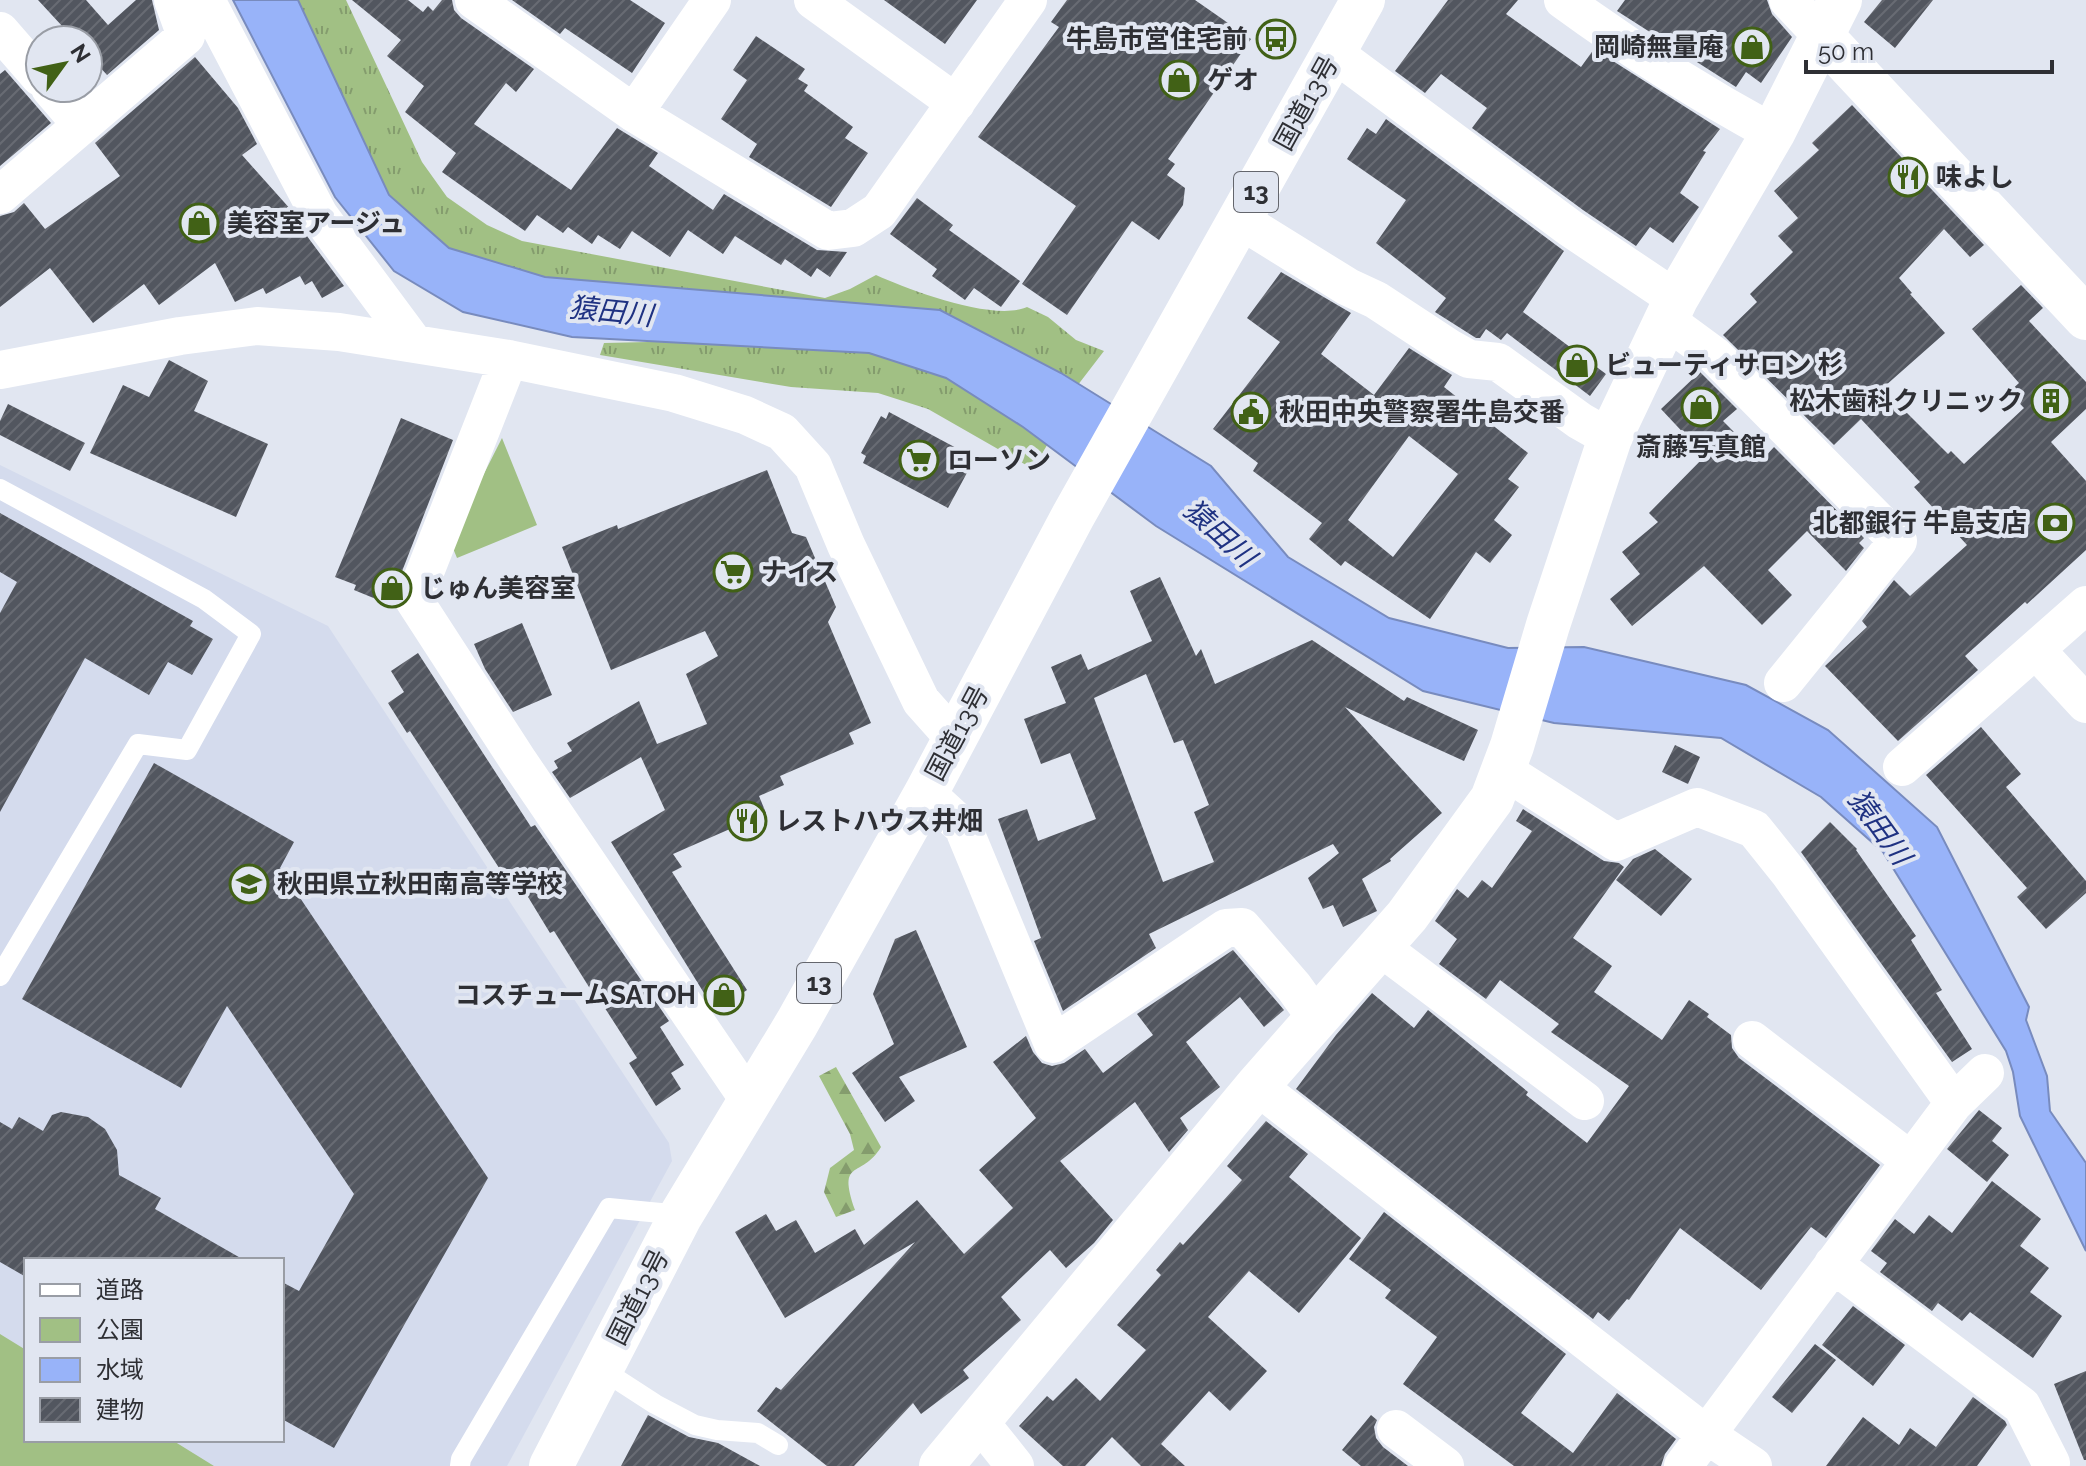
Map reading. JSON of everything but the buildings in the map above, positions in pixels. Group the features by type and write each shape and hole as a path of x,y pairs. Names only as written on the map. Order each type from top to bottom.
{"main road":[{"name":"国道13号","path":"551,1466 681,1215 797,1023 926,793 1147,384 1363,0"},
{"path":"941,1466 1257,1086 1407,916 1492,799 1508,758 1610,438 1671,309 1773,133 1830,17 2086,318"}],"street":[{"path":"0,195 186,36 173,0"},
{"path":"206,0 319,215 414,343"},
{"path":"474,0 634,113 828,231 853,228 879,211 1028,0"},
{"path":"634,113 712,0"},
{"path":"813,0 956,103"},
{"path":"1563,0 1711,100 1773,133"},
{"path":"1788,0 1830,17"},
{"path":"0,31 24,59"},
{"path":"1334,53 1570,228 1671,309 1898,541 1783,683"},
{"path":"64,104 81,124"},
{"path":"1240,220 1348,287 1376,300 1449,348 1469,359 1498,362 1580,421 1610,438"},
{"path":"0,370 180,336 257,326 339,332 509,359 674,393 745,415 782,432 813,466 846,545 921,701 954,738"},
{"path":"509,359 414,600 528,775 749,1100"},
{"path":"1902,767 2086,605"},
{"path":"2036,650 2086,704"},
{"path":"1508,758 1616,842 1697,807 1754,829 1834,934 1954,1103"},
{"path":"926,793 963,827 1053,1044 1226,928 1242,927 1294,987 1316,1018"},
{"path":"1380,947 1585,1101"},
{"path":"1752,1040 1910,1160"},
{"path":"1683,1466 1910,1160 1954,1103 1985,1073"},
{"path":"1257,1086 1707,1435 1753,1466"},
{"path":"1833,1264 2022,1406 2051,1463"},
{"path":"979,1421 1015,1466"},
{"path":"1396,1429 1445,1466"}],"lane":[{"path":"0,489 204,599 251,634 187,750 138,744 0,976"},
{"path":"460,1466 461,1459 609,1208 681,1215"},
{"path":"601,1369 655,1404 695,1425 758,1433 778,1445"}],"shaded area":[{"name":"秋田県立秋田南高等学校","path":"0,465 328,626 669,1143 672,1161 507,1466 0,1466"}],"green space":[{"path":"298,0 346,0 422,162 447,197 487,225 522,241 825,298 876,275 930,296 973,307 1012,311 1027,307 1048,317 1076,340 1104,351 1074,390 575,292 448,248 389,195"},
{"path":"707,342 905,351 1053,435 1033,469 928,409 878,393 791,387 600,355 604,343"},
{"path":"502,438 537,525 457,558 450,541"},
{"path":"836,1067 881,1147 850,1175 850,1193 855,1210 836,1217 824,1192 830,1168 854,1150 850,1134 819,1076"},
{"path":"0,1334 24,1349 24,1442 175,1442 214,1466 0,1466"}],"water":[{"name":"猿田川","path":"233,0 298,0 389,195 449,248 545,277 940,310 1061,373 1211,466 1288,557 1389,618 1508,648 1584,647 1746,685 1828,730 1937,827 2029,1007 2026,1020 2047,1076 2050,1111 2086,1163 2086,1251 2020,1116 2013,1072 2006,1051 1883,852 1821,797 1721,738 1554,723 1423,691 1156,526 1023,427 946,378 869,353 572,337 463,312 394,271 335,197"}],"place":[{"name":"牛島市営住宅前","path":"1276,39"},
{"name":"岡崎無量庵","path":"1752,47"},
{"name":"ゲオ","path":"1179,80"},
{"name":"味よし","path":"1908,177"},
{"name":"美容室アージュ","path":"199,223"},
{"name":"ビューティサロン 杉","path":"1577,365"},
{"name":"松木歯科クリニック","path":"2051,401"},
{"name":"斎藤写真館","path":"1701,407"},
{"name":"秋田中央警察署牛島交番","path":"1251,412"},
{"name":"ローソン","path":"919,460"},
{"name":"北都銀行 牛島支店","path":"2055,523"},
{"name":"ナイス","path":"733,572"},
{"name":"じゅん美容室","path":"392,588"},
{"name":"レストハウス井畑","path":"747,821"},
{"name":"秋田県立秋田南高等学校","path":"249,884"},
{"name":"コスチュームSATOH","path":"724,995"}]}
